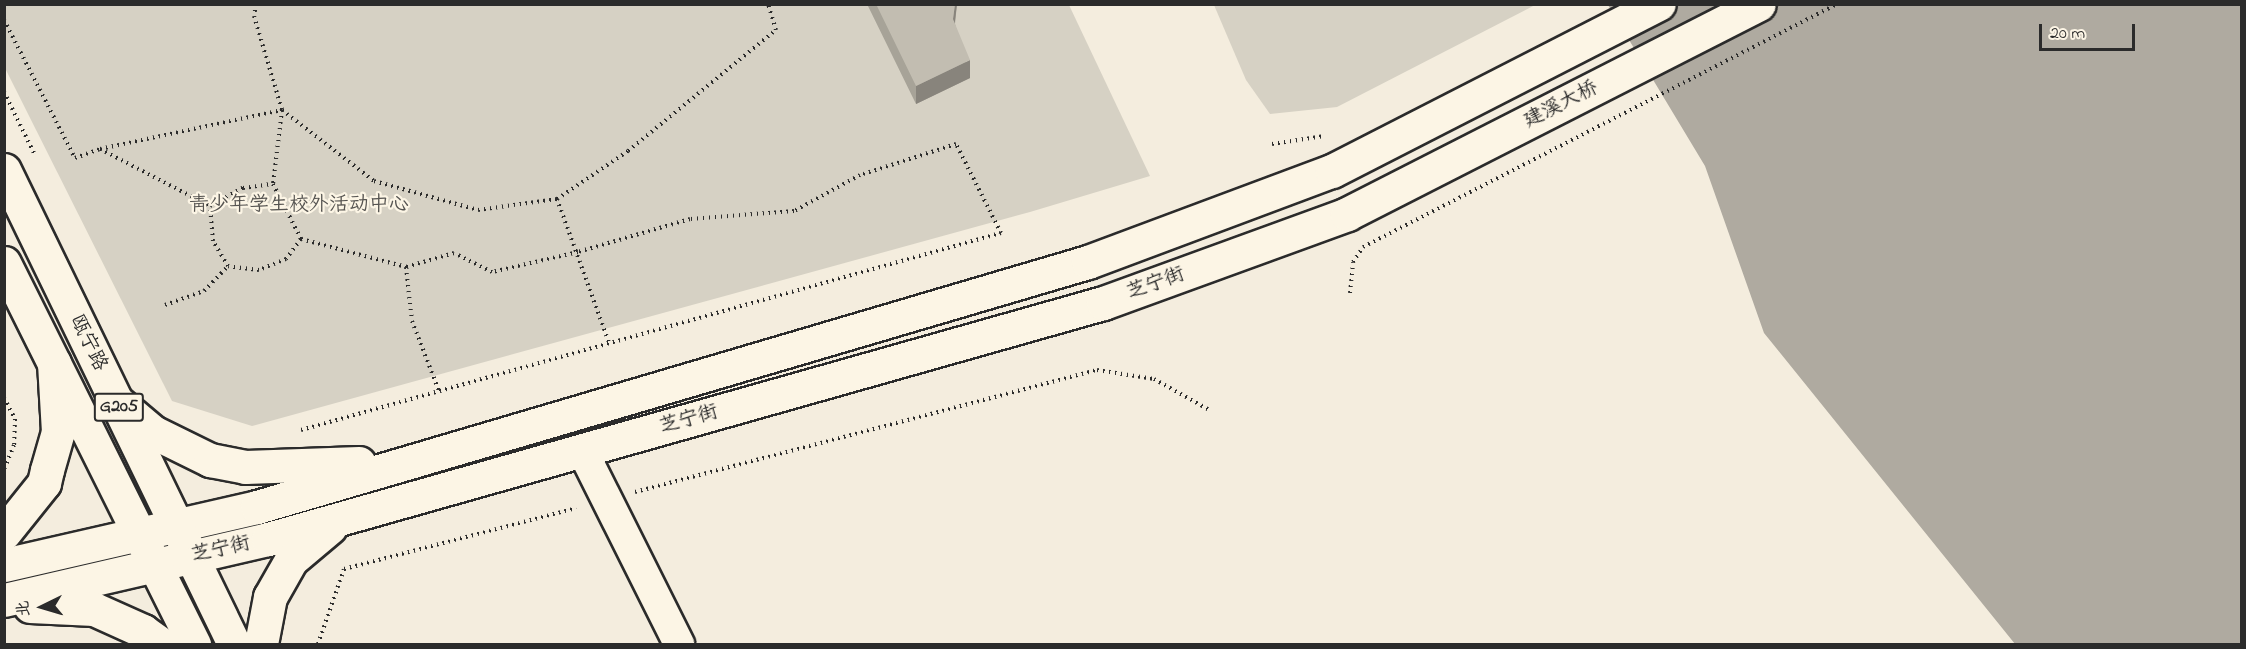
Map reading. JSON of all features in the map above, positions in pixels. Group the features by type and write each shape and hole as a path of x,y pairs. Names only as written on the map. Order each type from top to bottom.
{"main road":[{"name":"芝宁街","path":"4,565 257,507 1088,262 1345,165 1659,4"},
{"name":"建溪大桥","path":"1364,206 1759,4"},
{"name":"瓯宁路","path":"4,170 234,645"},
{"name":"芝宁街","path":"4,602 192,557 341,518 1103,303 1364,206"},
{"name":"瓯宁路","path":"4,263 194,645"},
{"path":"4,533 44,483 58,432 54,363"},
{"path":"116,401 153,432 210,460 245,467 284,467 418,459"},
{"path":"261,645 270,597 291,560 341,518"},
{"path":"4,602 94,609 143,631 161,645"}],"street":[{"path":"582,450 679,645"}],"path":[{"path":"256,4 254,16 282,110 273,184 301,239 406,267 454,253 492,272 579,252 690,219 794,211 860,175 956,144 1001,233 297,431"},
{"path":"4,20 75,158 100,149 282,110 374,181 478,210 557,199 627,151 776,30 768,4"},
{"path":"1350,293 1353,262 1363,247 1837,4"},
{"path":"4,92 36,156"},
{"path":"1272,144 1328,136"},
{"path":"100,149 210,206"},
{"path":"210,206 243,188 273,184"},
{"path":"557,199 579,252 609,343"},
{"path":"210,206 213,241 228,266"},
{"path":"228,266 259,270 286,259 301,239"},
{"path":"165,305 204,291 228,266"},
{"path":"406,267 411,321 439,391"},
{"path":"318,645 344,568 1097,370 1154,379 1211,411"},
{"path":"4,398 15,419 14,445 4,470"}],"green space":[{"name":"青少年学生校外活动中心","path":"5,5 1069,5 1150,176 1030,212 252,426 172,401 5,68"},
{"path":"1214,5 1535,5 1337,107 1270,114 1246,80"}],"shaded area":[{"path":"1608,5 2241,5 2241,644 2015,644 1764,333 1705,166"}],"building":[{"path":"876,4 955,4 953,19 970,60 916,86"}]}
